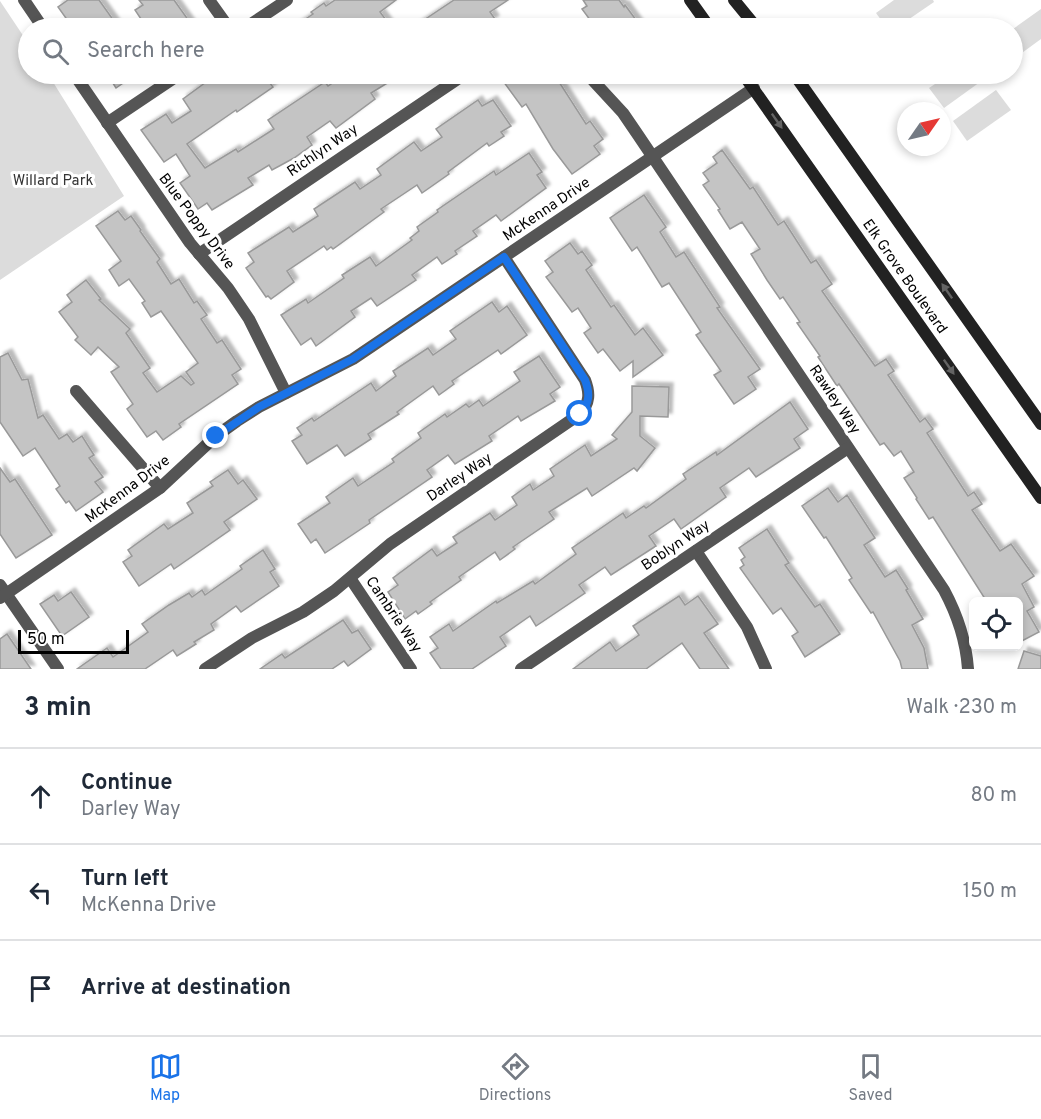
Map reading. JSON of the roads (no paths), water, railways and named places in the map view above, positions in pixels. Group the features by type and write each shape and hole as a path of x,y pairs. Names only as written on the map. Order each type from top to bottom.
{"main road":[{"path":"690,0 703,18"},
{"path":"734,0 749,18"},
{"name":"Elk Grove Boulevard","path":"751,84 1041,498"},
{"name":"Elk Grove Boulevard","path":"801,84 1041,424"}],"street":[{"path":"24,0 36,18"},
{"path":"209,0 222,18"},
{"path":"260,18 287,0"},
{"name":"Blue Poppy Drive","path":"81,84 199,254 228,288 249,319 286,393"},
{"path":"107,123 165,84"},
{"name":"Richlyn Way","path":"199,254 450,84"},
{"path":"595,84 623,113 653,156"},
{"name":"McKenna Drive","path":"2,592 160,488 216,436 259,407 353,359 754,88"},
{"name":"Rawley Way","path":"653,156 944,590 957,614 966,649 968,669"},
{"name":"Darley Way","path":"205,669 252,638 303,612 350,578 390,544 580,414 585,408 589,394 585,380 504,257"},
{"path":"76,391 160,488"},
{"name":"Boblyn Way","path":"521,669 848,448"},
{"path":"696,551 747,627 766,669"},
{"name":"Cambrie Way","path":"350,578 411,669"},
{"path":"2,592 58,669"}],"park label":[{"name":"Willard Park","path":"53,181"}]}
